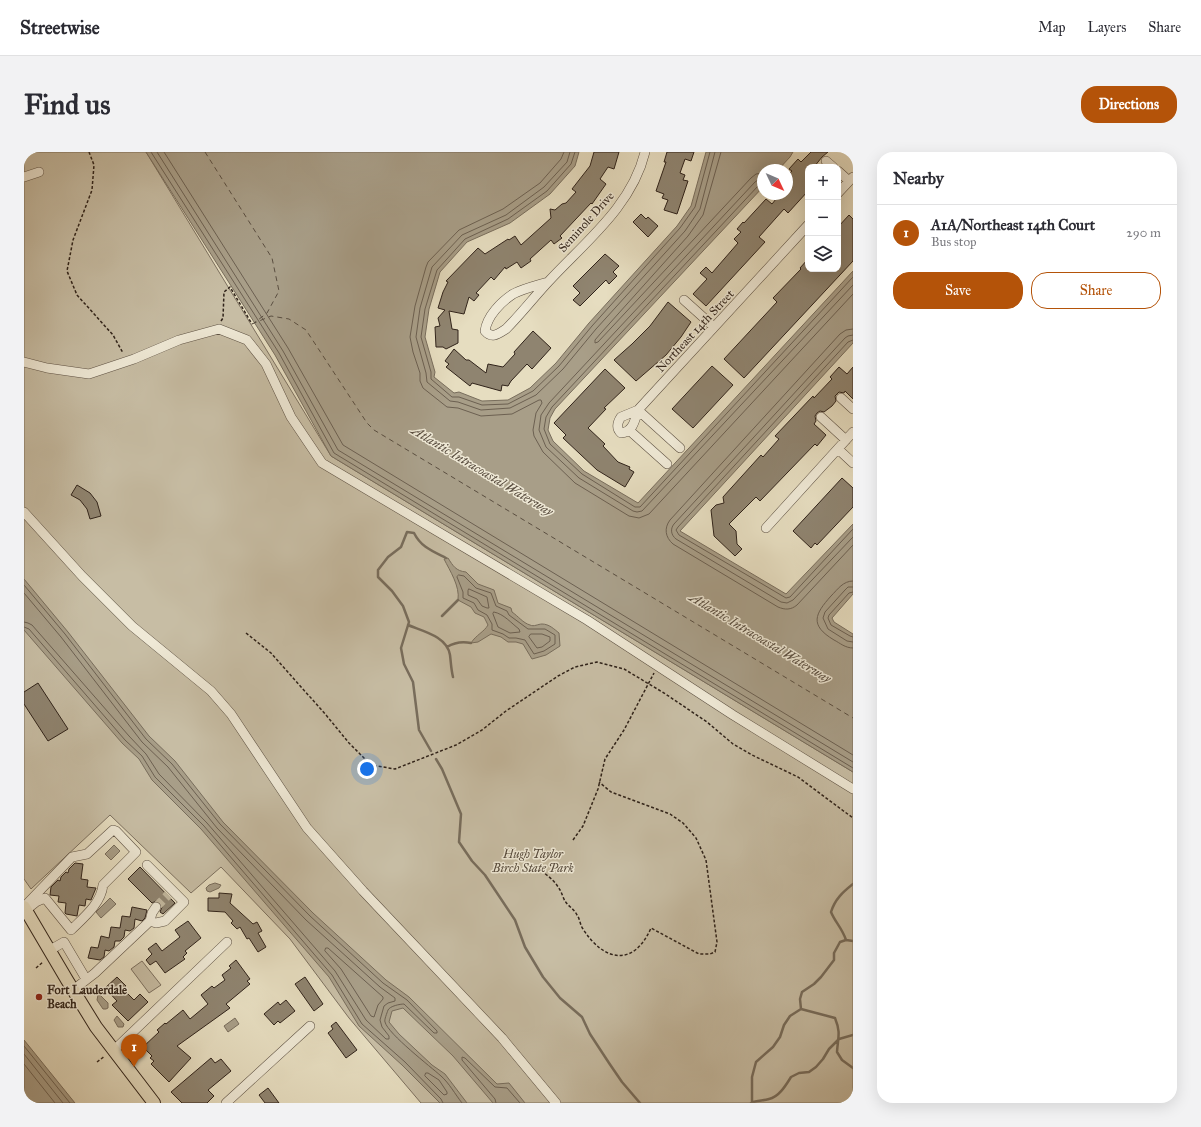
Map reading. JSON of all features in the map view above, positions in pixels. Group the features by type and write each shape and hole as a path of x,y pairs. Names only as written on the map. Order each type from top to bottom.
{"main road":[{"path":"25,908 96,1027 154,1103"}],"street":[{"name":"Seminole Drive","path":"548,282 513,294 495,310 486,323 485,331 492,336 498,335 506,329 618,208 637,176 645,152"},
{"path":"826,161 830,164"},
{"path":"24,176 39,172"},
{"path":"841,173 851,179 841,190"},
{"name":"Northeast 14th Street","path":"638,410 805,228"},
{"path":"684,300 714,327"},
{"path":"24,362 47,368 89,374 126,362 179,340 219,329 246,340 266,364 291,417 322,463 587,620 733,715 853,789"},
{"path":"841,398 853,408"},
{"path":"638,410 635,421 629,430 625,433 621,433 618,430 618,421 621,417 638,410"},
{"path":"638,410 680,448"},
{"path":"821,417 846,440"},
{"path":"629,430 667,464"},
{"path":"766,528 853,432"},
{"path":"838,449 853,463"},
{"path":"24,512 82,576 132,626 211,691 231,714 308,828 368,897 502,1038 556,1103"},
{"path":"113,830 116,831 136,852 103,885 102,892 91,911 71,930 45,898 25,908 72,857 87,854 113,830"},
{"path":"147,865 170,893 184,902 165,921 156,923 150,921"},
{"path":"73,990 150,921 152,913 156,907"},
{"path":"50,950 64,942 86,979"},
{"path":"114,1050 227,942"},
{"path":"226,1103 310,1026"}],"path":[{"path":"89,152 94,165 92,190 73,240 67,271 77,295 113,335 126,362"},
{"path":"216,330 223,318 224,292 230,287 252,324"},
{"path":"246,632 271,653 349,743 371,765 395,769 456,745 482,730 506,711 558,676 576,667 597,662 624,669 649,684 707,722 733,744 752,755 798,776 853,818"},
{"path":"573,840 583,826 599,782 605,760 624,730 658,666"},
{"path":"533,865 551,878 560,889 565,902 578,916 582,928 595,944 608,953 620,957 632,953 641,945 652,928 699,954 710,954 715,952 717,942 706,860 696,838 683,823 670,814 611,792 599,782"}],"green space":[{"name":"Hugh Taylor Birch State Park","path":"24,152 146,152 331,456 853,772 853,1103 421,1103 349,1018 290,939 221,867 191,893 110,815 31,889 24,879"},
{"path":"142,961 161,985 149,993 131,969"}],"water":[{"name":"Atlantic Intracoastal Waterway","path":"146,152 579,152 575,166 550,194 510,223 467,242 440,272 429,309 425,337 435,372 434,377 454,393 459,392 482,401 508,400 530,388 556,363 589,323 677,226 691,206 706,152 793,152 784,164 757,164 757,193 555,409 550,418 548,430 553,441 584,471 638,503 853,271 853,343 680,531 786,594 853,524 853,594 832,618 834,622 853,634 853,772 331,456 275,355"},
{"path":"448,558 455,568 466,572 478,584 494,590 498,603 511,608 512,612 525,623 533,626 545,624 559,633 560,646 546,655 532,659 523,644 508,642 501,637 491,634 478,642 471,643 488,625 484,617 475,613 471,607 458,600 458,589 444,559"},
{"path":"24,579 68,632 149,736 175,761 223,822 313,913 386,980 409,997 497,1084 509,1083 525,1103 493,1103 453,1056 403,1008 392,1011 389,1022 399,1034 432,1065 445,1074 467,1103 440,1103 402,1065 359,1026 329,977 201,829 152,780 139,759 122,743 24,630"},
{"path":"114,845 120,851 111,860 105,854"},
{"path":"215,883 221,885 219,888 210,892 207,891 206,888 209,885"},
{"path":"110,898 116,904 101,918 96,912"},
{"path":"98,995 100,995 108,1003 108,1008 103,1009 97,1000"},
{"path":"117,1016 124,1024 123,1027 118,1027 114,1020"},
{"path":"235,1018 239,1024 228,1032 224,1026"},
{"path":"24,1040 75,1103 24,1103"}],"building":[{"path":"594,152 619,152 614,169 608,167 600,179 606,184 592,204 591,203 560,236 562,238 554,244 551,240 530,259 531,261 521,268 517,262 506,269 505,267 494,280 491,277 476,293 479,295 474,301 469,297 464,314 449,311 452,329 458,330 458,343 446,349 443,347 436,347 435,327 440,326 438,318 445,310 438,308 448,282 446,281 478,248 485,254 515,236 521,245 551,218 550,209 555,210 562,204 566,203 576,192 572,189 590,166"},
{"path":"667,152 694,152 691,161 685,159 680,173 685,175 683,180 688,181 677,214 664,210 668,200 662,198 664,194 656,191 666,162 664,162"},
{"path":"811,152 828,152 816,164 805,164 805,194 788,213 784,209 759,237 765,242 706,306 693,294 707,279 700,273 706,267 712,273 738,243 734,239 741,232 737,229 765,200 772,204 775,200 793,200 793,165 798,159 801,162"},
{"path":"641,214 646,219 648,217 658,226 648,237 633,222"},
{"path":"849,215 853,219 853,261 744,378 724,359 777,302 773,298 801,269 800,268 805,262 805,272 841,272 841,224"},
{"path":"605,254 619,266 613,272 617,276 609,284 606,280 580,306 573,300 580,293 573,286"},
{"path":"668,302 691,322 666,355 636,381 614,360 650,326"},
{"path":"533,331 551,348 532,369 527,364 508,386 502,385 501,391 472,383 470,386 446,367 449,364 445,361 454,349 466,360 469,360 486,373 488,364 503,367"},
{"path":"712,366 733,385 693,428 672,409"},
{"path":"839,367 847,374 853,367 853,399 845,391 844,393 839,392 835,396 836,401 832,406 824,412 820,411 817,413 814,424 826,435 817,446 815,444 760,501 756,497 729,524 736,531 737,544 742,549 735,556 714,536 711,510 716,505 724,503 723,497 761,455 763,457 779,439 775,436 813,396 814,398 832,379 830,377"},
{"path":"605,369 625,388 604,408 606,409 588,428 605,444 603,446 618,462 630,467 629,469 634,472 625,487 597,470 563,438 566,435 554,423"},
{"path":"842,478 853,488 853,507 817,545 815,543 811,548 793,531"},
{"path":"77,485 90,493 97,502 101,516 90,519 87,509 80,500 71,495"},
{"path":"38,683 68,729 48,741 24,704 24,692"},
{"path":"75,863 83,864 81,879 88,880 87,887 96,888 91,900 86,899 85,906 79,905 77,916 66,914 66,903 58,902 59,896 50,895 51,887 58,880 60,881 61,877 66,872 68,873 69,869"},
{"path":"140,867 175,903 163,914 160,912 162,907 160,902 156,901 152,903 128,879"},
{"path":"219,893 232,894 230,903 253,924 257,922 262,931 258,933 266,947 258,952 249,938 247,939 240,927 237,929 231,923 233,921 225,912 208,911 208,898 219,898"},
{"path":"132,907 147,910 145,918 142,921 135,919 134,928 130,931 125,930 124,937 120,941 115,941 114,947 109,951 105,950 104,957 100,960 88,958 91,947 98,948 101,936 109,938 111,927 120,928 122,916 130,917"},
{"path":"188,921 201,938 185,951 187,953 183,957 185,959 165,973 156,961 150,965 146,960 152,954 148,949 156,943 162,951 180,937 175,930"},
{"path":"236,960 250,979 247,981 250,984 226,1004 230,1008 177,1046 191,1058 169,1082 151,1064 154,1061 150,1058 152,1056 143,1047 159,1032 157,1030 183,1010 190,1019 208,1004 201,995 212,986 214,988 225,980 222,975 231,968 229,966"},
{"path":"117,977 126,986 123,989 134,1000 140,994 148,1002 128,1021 112,1005 117,1001 105,988"},
{"path":"305,977 323,1004 314,1011 295,984"},
{"path":"286,1000 295,1011 280,1023 278,1021 274,1025 264,1014 278,1002 280,1005"},
{"path":"336,1022 357,1050 346,1058 328,1033 333,1029 331,1026"},
{"path":"211,1058 215,1063 221,1059 231,1071 208,1090 214,1096 207,1103 182,1103 171,1092"},
{"path":"268,1088 279,1103 265,1103 259,1095"}],"waterway":[{"path":"431,751 419,730 413,682 404,664 401,648 409,622 403,606 392,591 378,577 378,570 388,557 401,547 407,532 414,533 420,542 432,551 446,558"},
{"path":"442,616 458,600"},
{"path":"408,625 427,632 444,643 450,655 453,677"},
{"path":"447,647 459,642 471,643"},
{"path":"436,759 442,769 461,814 459,842 472,861 485,875 515,920 525,947 543,977 560,998 582,1017 590,1034 609,1063 622,1082 640,1103"},
{"path":"801,1009 800,999 802,992 821,977 834,960 834,953 840,942 846,940 831,912 840,896 853,884"},
{"path":"846,940 853,941"},
{"path":"801,1009 835,1018 839,1031 837,1052 842,1060 853,1068"},
{"path":"752,1102 752,1077 756,1062 773,1047 780,1037 784,1025 790,1016 801,1009"},
{"path":"751,1103 773,1098 782,1090 791,1077 799,1073 809,1072 816,1067 829,1049 839,1039 853,1035"}],"ferry route":[{"path":"205,152 272,258 279,291 267,313 254,323"},
{"path":"252,324 271,316 289,319 306,330 367,423 374,430 853,718"}],"tunnel":[{"path":"156,907 168,895"}],"place":[{"name":"Fort Lauderdale Beach","path":"39,997"},
{"name":"A1A/Northeast 14th Court","path":"134,1067"}]}
